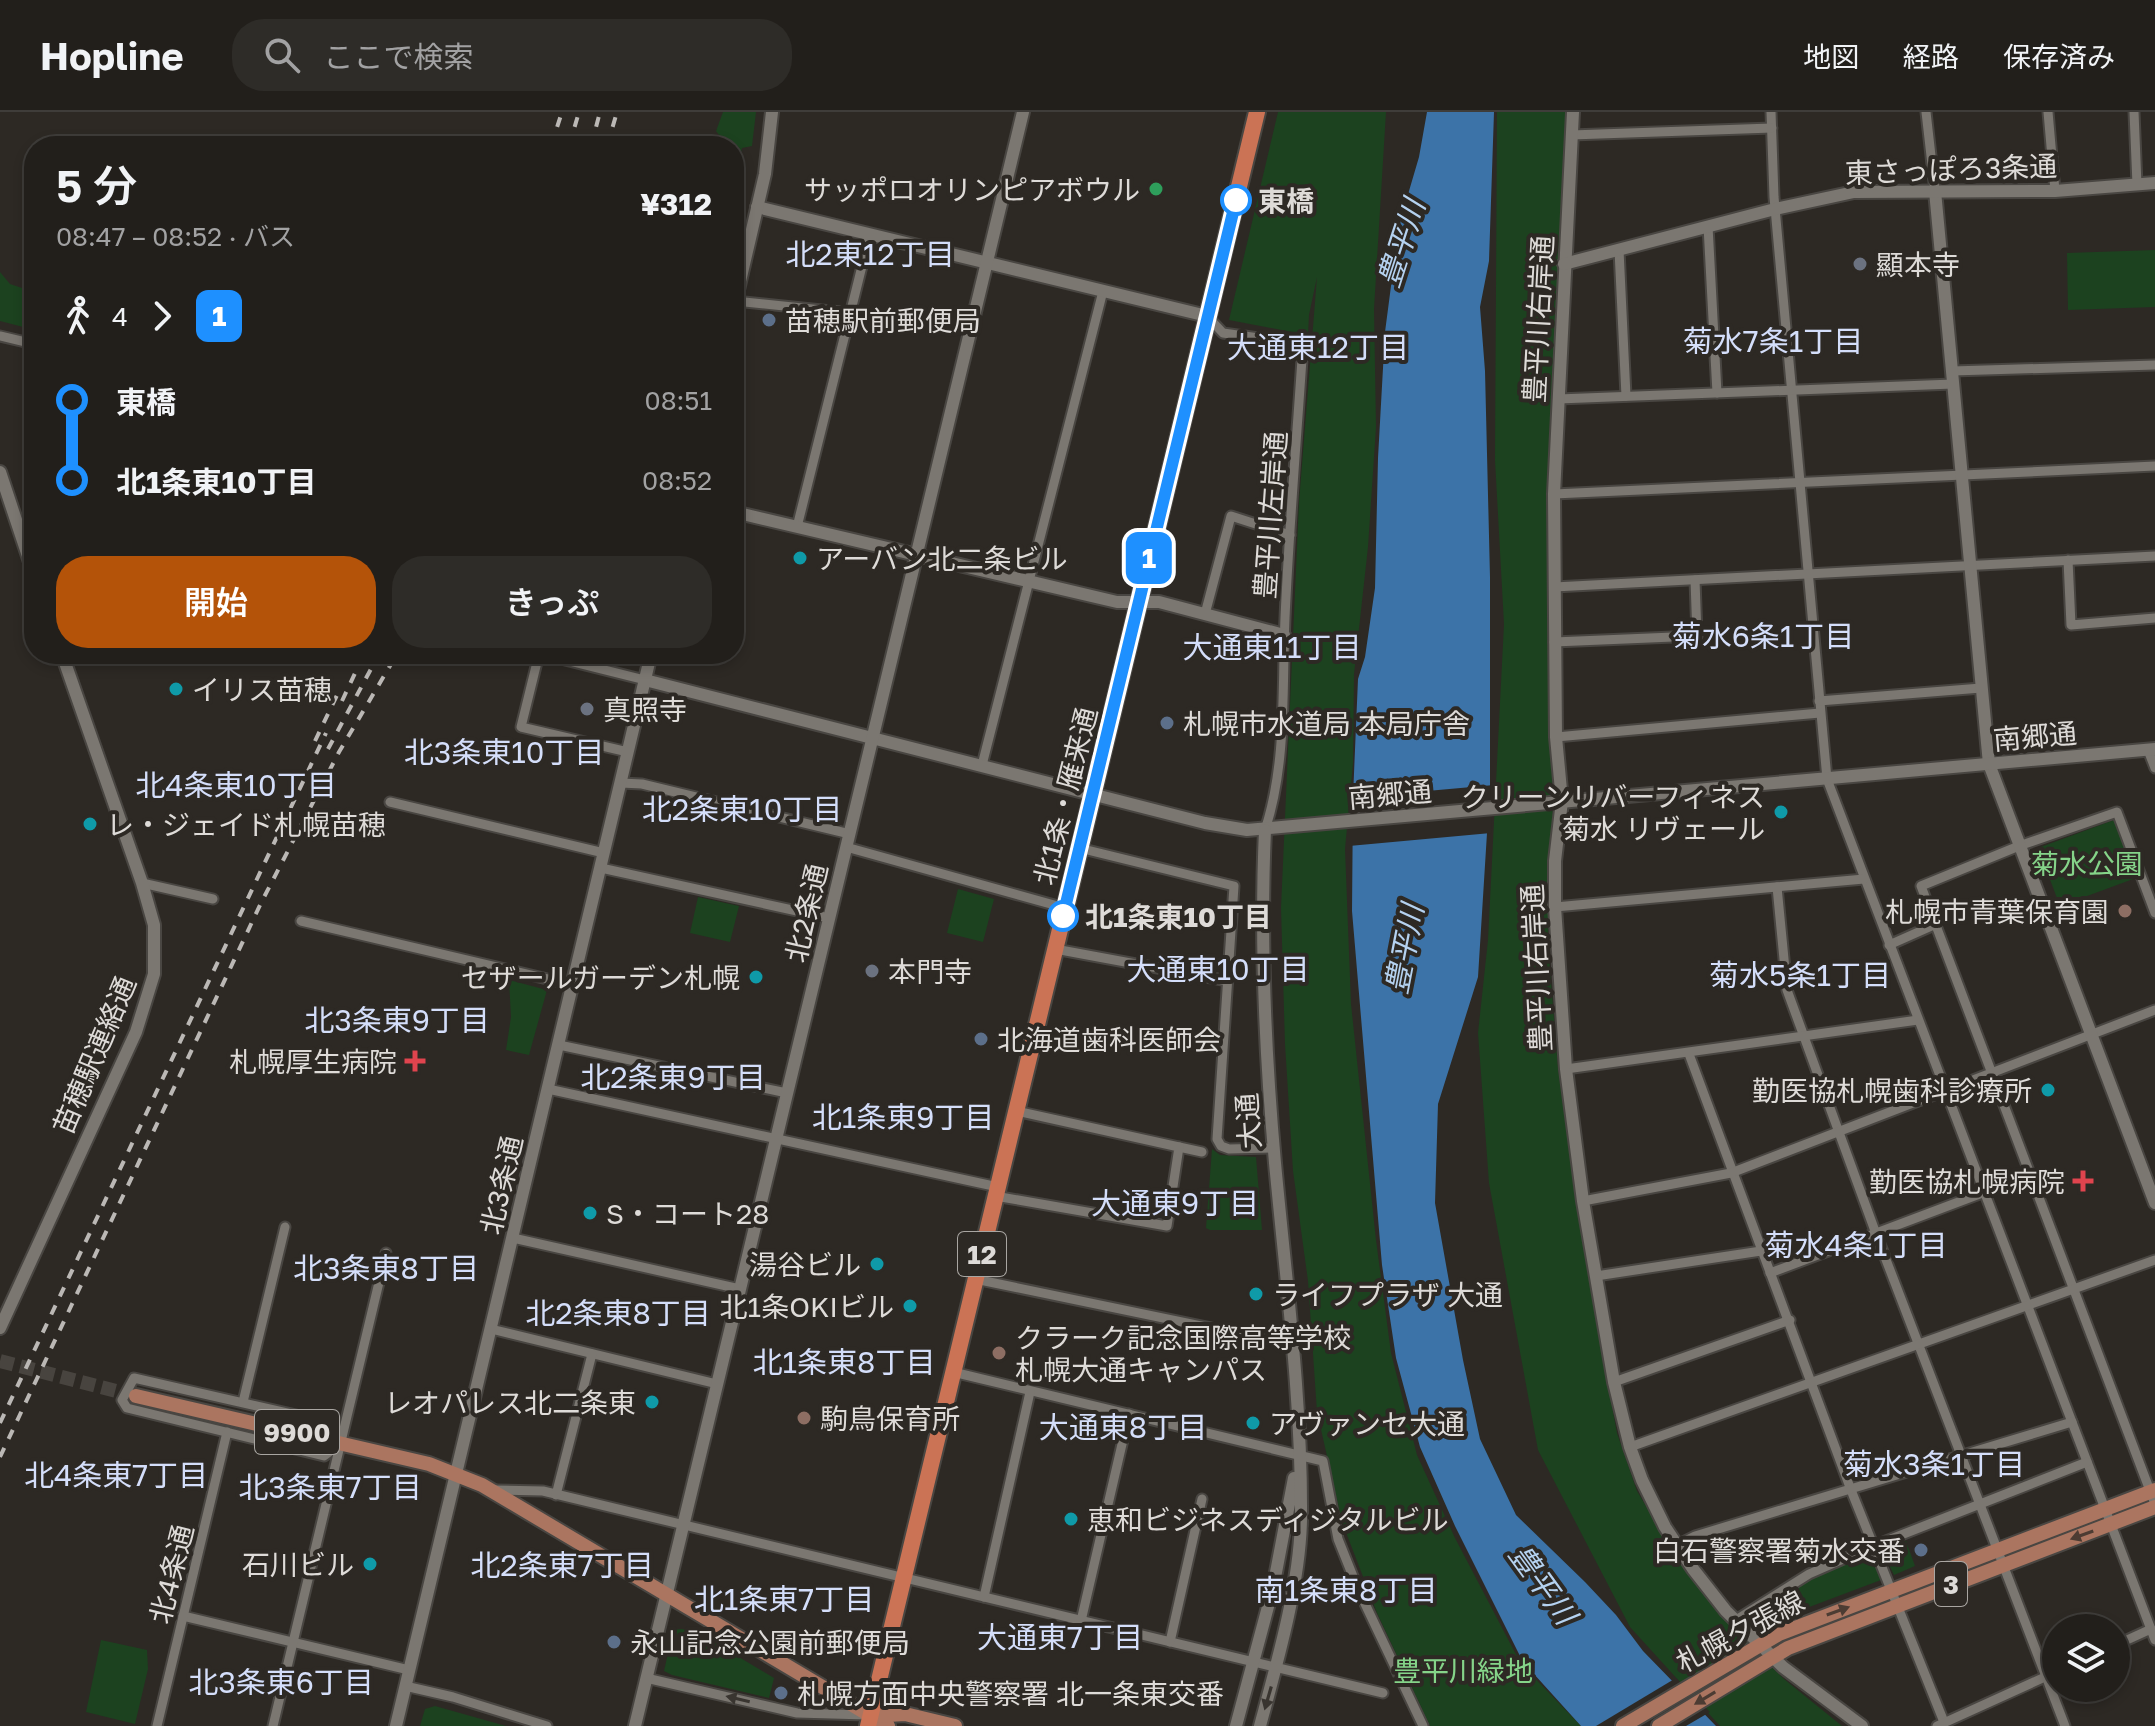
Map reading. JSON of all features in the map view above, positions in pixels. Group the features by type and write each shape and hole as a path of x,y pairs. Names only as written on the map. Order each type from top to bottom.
{"highway":[{"name":"北1条・雁来通","path":"870,1721 1257,112"}],"main road":[{"name":"9900","path":"136,1396 429,1464 456,1474 490,1490 667,1594 870,1721"},
{"name":"札幌夕張線","path":"1623,1726 1779,1634 1893,1591 2001,1557 2154,1498"},
{"name":"札幌夕張線","path":"1659,1726 1788,1648 1899,1605 2001,1557"},
{"path":"870,1721 905,1714 955,1726"},
{"path":"870,1721 888,1726"}],"street":[{"path":"744,264 765,174 772,112"},
{"name":"北2条通","path":"635,1726 1023,112"},
{"name":"豊平川右岸通","path":"1573,112 1554,494 1556,737 1562,801 1555,861 1555,907 1566,1069 1583,1201 1614,1382 1630,1447 1649,1496 1677,1545 1726,1611 1773,1657 1862,1726"},
{"path":"1771,112 1775,209 1827,779 2155,1640"},
{"path":"1926,112 1989,764 2155,1203"},
{"path":"2048,112 2055,191"},
{"path":"2134,112 2137,185"},
{"path":"1571,135 1772,128"},
{"name":"東さっぽろ3条通","path":"1564,264 1775,209 1854,192 2055,191 2155,183"},
{"path":"757,207 1207,316"},
{"path":"1708,226 1717,393"},
{"path":"797,527 870,234"},
{"path":"1619,250 1626,396"},
{"path":"982,765 1103,291"},
{"path":"744,305 973,323"},
{"name":"豊平川左岸通","path":"1207,316 1223,333 1303,344 1278,772 1265,830"},
{"path":"0,336 24,342"},
{"path":"1558,399 1792,391 2155,365"},
{"path":"1554,494 2155,466"},
{"path":"0,472 24,534"},
{"path":"744,514 1117,602 1159,602 1284,635"},
{"path":"1205,614 1231,516 1290,535"},
{"path":"1554,587 2155,556"},
{"path":"2068,560 2071,625 2155,618"},
{"path":"1554,642 1697,636 1695,580"},
{"name":"苗穂駅連絡通","path":"0,1328 136,1032 154,974 154,925 65,664"},
{"path":"537,664 521,727 628,752"},
{"path":"580,664 645,680"},
{"name":"北3条通","path":"396,1726 649,664"},
{"name":"南郷通","path":"645,680 1205,823 1265,830 2152,749"},
{"path":"1819,701 1981,688"},
{"path":"1556,737 1820,713"},
{"path":"2152,749 2155,768"},
{"path":"621,783 642,784 848,840 1065,908"},
{"path":"390,802 604,853"},
{"path":"2154,1498 1921,886 2019,846 2117,812 2155,913"},
{"name":"大通","path":"1260,1726 1292,1591 1301,1521 1297,1394 1274,1148 1264,984 1265,830"},
{"path":"1079,848 1234,886 1217,1139 1221,1146 1229,1149 1274,1148"},
{"path":"601,868 829,918"},
{"path":"1555,907 1864,879"},
{"path":"142,883 213,899"},
{"path":"1777,887 1787,990 1875,1231 2042,1666"},
{"path":"301,921 573,985"},
{"path":"1889,945 1934,925"},
{"path":"1055,949 1228,981"},
{"path":"1583,1201 1731,1173 2155,1010"},
{"path":"1566,1069 1918,1020"},
{"path":"559,1045 787,1093"},
{"path":"1689,1054 1851,1490 1899,1605 1940,1724 2042,1679"},
{"path":"548,1089 790,1140 996,1192 1167,1226 1179,1147"},
{"path":"1016,1111 1202,1152"},
{"path":"1770,1273 1985,1192"},
{"path":"243,1402 285,1227"},
{"path":"513,1238 740,1289"},
{"path":"1596,1276 1761,1251"},
{"path":"273,1726 386,1253"},
{"path":"1630,1447 2155,1260"},
{"path":"975,1279 1293,1345"},
{"path":"1614,1382 1790,1320"},
{"path":"491,1329 717,1384"},
{"path":"556,1495 592,1354"},
{"path":"953,1372 1323,1461 1338,1539 1358,1589 1423,1726"},
{"path":"141,1378 331,1423 341,1443 324,1456 127,1408 122,1400 130,1382 141,1378"},
{"path":"984,1597 1030,1392"},
{"path":"1081,1621 1129,1414"},
{"path":"1677,1545 1695,1536 2072,1422"},
{"name":"北4条通","path":"157,1726 227,1432"},
{"name":"大通","path":"1236,1726 1273,1588 1298,1455"},
{"path":"1736,1620 1809,1574 2087,1462"},
{"path":"490,1490 543,1491 1383,1693"},
{"path":"1170,1642 1202,1499"},
{"path":"183,1616 409,1670"},
{"path":"2130,1639 2151,1629"},
{"path":"646,1678 797,1713 870,1721"},
{"path":"405,1686 453,1697 503,1715 547,1726"},
{"path":"2056,1702 2065,1726"}],"green space":[{"path":"723,112 756,112 752,146 744,148 744,136 720,136 716,131"},
{"name":"豊平川緑地","path":"1278,112 1386,112 1374,309 1376,427 1368,547 1354,674 1353,763 1345,849 1351,1004 1391,1353 1417,1455 1455,1538 1521,1664 1581,1726 1430,1726 1377,1613 1342,1522 1317,1412 1308,1281 1293,1171 1281,908 1299,502 1317,277 1308,335 1229,320"},
{"path":"1497,112 1567,112 1549,441 1553,828 1548,876 1548,945 1558,1068 1574,1187 1617,1433 1637,1491 1690,1576 1738,1634 1784,1679 1842,1726 1720,1726 1630,1627 1538,1450 1489,1183 1478,1033 1488,940 1504,624 1495,460"},
{"path":"2155,250 2155,307 2068,310 2067,253"},
{"path":"0,272 10,284 24,289 24,327 0,321"},
{"name":"菊水公園","path":"2114,820 2136,878 2060,906 2038,848"},
{"path":"958,889 994,899 983,942 947,933"},
{"path":"698,897 739,906 730,942 690,933"},
{"path":"509,980 547,990 529,1055 506,1050 511,1017"},
{"path":"1212,1149 1220,1155 1256,1157 1262,1230 1206,1228"},
{"path":"1906,1541 1915,1566 1894,1575 1882,1551"},
{"path":"1870,1554 1881,1580 1767,1623 1759,1615 1809,1580"},
{"path":"673,1630 695,1631 774,1678 769,1698 664,1671"},
{"path":"101,1640 147,1650 148,1669 135,1724 86,1712"},
{"path":"435,1706 506,1726 420,1726 425,1709"}],"water":[{"name":"豊平川","path":"1427,112 1494,112 1489,261 1480,307 1485,371 1490,577 1490,785 1478,977 1438,1104 1435,1203 1463,1360 1480,1439 1516,1515 1585,1582 1616,1615 1643,1651 1716,1726 1581,1726 1523,1662 1455,1526 1420,1447 1396,1358 1382,1265 1352,911 1353,797 1358,679 1365,657 1375,588 1385,332 1399,225 1419,157"}],"pier":[{"path":"1494,785 1491,833 1349,846 1349,798"},
{"path":"1676,1678 1710,1712 1686,1726 1596,1726"}],"tunnel":[{"path":"0,1361 136,1396"}],"railway":[{"path":"554,136 562,112"},
{"path":"572,136 579,112"},
{"path":"594,136 600,112"},
{"path":"610,136 617,112"},
{"path":"342,701 359,664"},
{"path":"328,749 374,664"},
{"path":"0,1457 261,903 339,752 391,664"},
{"path":"315,741 341,687"},
{"path":"0,1423 326,733"}],"bus line":[{"name":"1","path":"1063,916 1236,200"}],"place":[{"name":"サッポロオリンピアボウル","path":"1156,189"},
{"name":"東橋","path":"1236,200"},
{"name":"顯本寺","path":"1860,264"},
{"name":"苗穂駅前郵便局","path":"769,320"},
{"name":"アーバン北二条ビル","path":"800,558"},
{"name":"イリス苗穂","path":"176,689"},
{"name":"真照寺","path":"587,709"},
{"name":"札幌市水道局 本局庁舎","path":"1167,723"},
{"name":"クリーンリバーフィネス 菊水 リヴェール","path":"1781,812"},
{"name":"レ・ジェイド札幌苗穂","path":"90,824"},
{"name":"札幌市青葉保育園","path":"2125,911"},
{"name":"北1条東10丁目","path":"1063,916"},
{"name":"本門寺","path":"872,971"},
{"name":"セザールガーデン札幌","path":"756,977"},
{"name":"北海道歯科医師会","path":"981,1039"},
{"name":"札幌厚生病院","path":"415,1061"},
{"name":"勤医協札幌歯科診療所","path":"2048,1090"},
{"name":"勤医協札幌病院","path":"2083,1181"},
{"name":"S・コート28","path":"590,1213"},
{"name":"湯谷ビル","path":"877,1264"},
{"name":"ライフプラザ 大通","path":"1256,1294"},
{"name":"北1条OKIビル","path":"910,1306"},
{"name":"クラーク記念国際高等学校 札幌大通キャンパス","path":"999,1353"},
{"name":"レオパレス北二条東","path":"652,1402"},
{"name":"駒鳥保育所","path":"804,1418"},
{"name":"アヴァンセ大通","path":"1253,1423"},
{"name":"恵和ビジネスディジタルビル","path":"1071,1519"},
{"name":"白石警察署菊水交番","path":"1921,1550"},
{"name":"石川ビル","path":"370,1564"},
{"name":"永山記念公園前郵便局","path":"614,1642"},
{"name":"札幌方面中央警察署 北一条東交番","path":"781,1693"}],"district":[{"name":"北2東12丁目","path":"870,254"},
{"name":"菊水7条1丁目","path":"1773,341"},
{"name":"大通東12丁目","path":"1318,347"},
{"name":"菊水6条1丁目","path":"1763,636"},
{"name":"大通東11丁目","path":"1272,647"},
{"name":"北3条東10丁目","path":"504,752"},
{"name":"北4条東10丁目","path":"236,785"},
{"name":"北2条東10丁目","path":"742,809"},
{"name":"大通東10丁目","path":"1218,969"},
{"name":"菊水5条1丁目","path":"1800,975"},
{"name":"北3条東9丁目","path":"397,1020"},
{"name":"北2条東9丁目","path":"673,1077"},
{"name":"北1条東9丁目","path":"903,1117"},
{"name":"大通東9丁目","path":"1175,1203"},
{"name":"菊水4条1丁目","path":"1856,1245"},
{"name":"北3条東8丁目","path":"386,1268"},
{"name":"北2条東8丁目","path":"618,1313"},
{"name":"北1条東8丁目","path":"844,1362"},
{"name":"大通東8丁目","path":"1123,1427"},
{"name":"菊水3条1丁目","path":"1934,1464"},
{"name":"北4条東7丁目","path":"116,1475"},
{"name":"北3条東7丁目","path":"330,1487"},
{"name":"北2条東7丁目","path":"562,1565"},
{"name":"南1条東8丁目","path":"1346,1590"},
{"name":"北1条東7丁目","path":"784,1599"},
{"name":"大通東7丁目","path":"1060,1637"},
{"name":"北3条東6丁目","path":"281,1682"}]}
